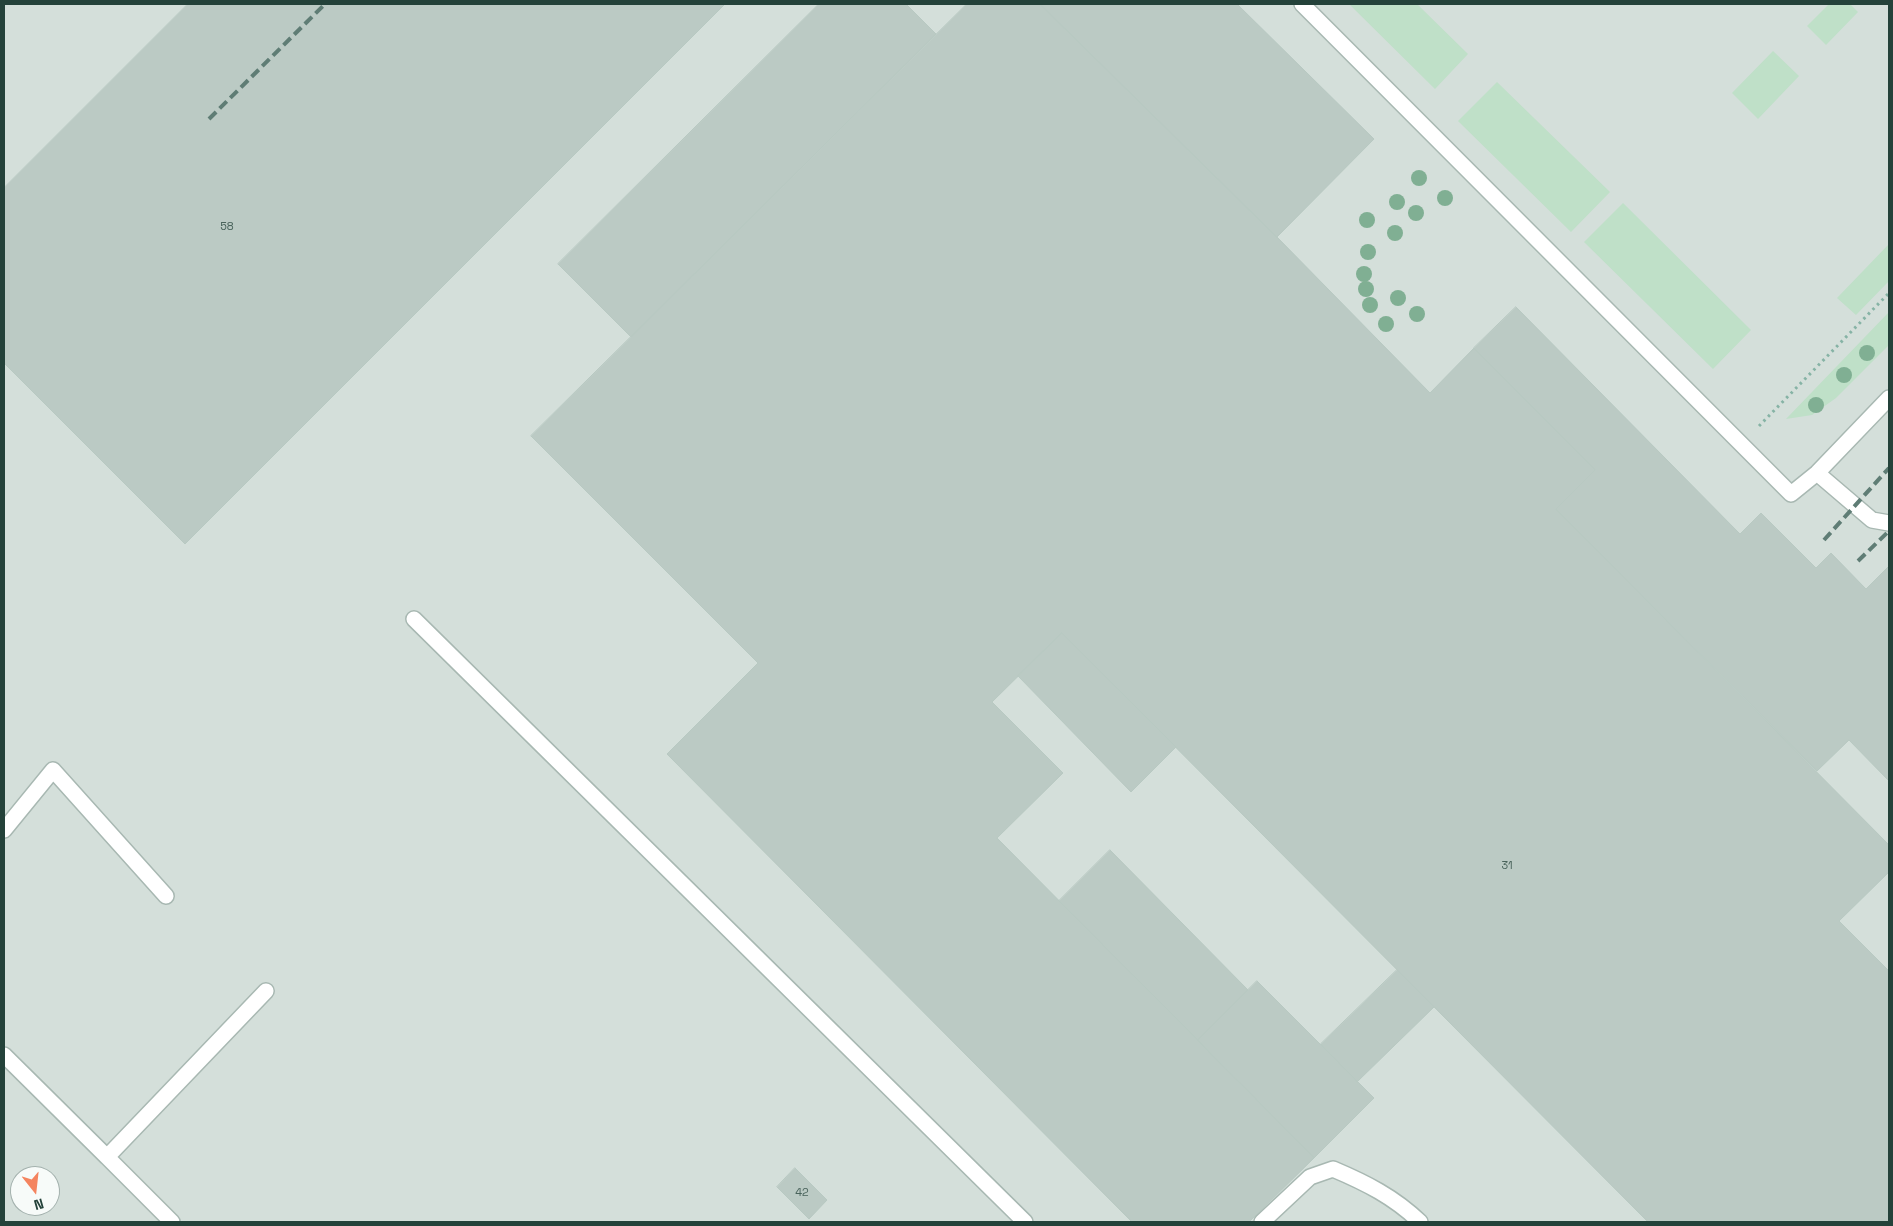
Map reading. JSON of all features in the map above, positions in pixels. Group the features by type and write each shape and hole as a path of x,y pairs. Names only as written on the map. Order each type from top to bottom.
{"lane":[{"path":"1302,4 1791,494 1817,473 1889,398"},
{"path":"1817,473 1872,520 1889,523"},
{"path":"414,619 1025,1222"},
{"path":"4,830 53,770 166,896"},
{"path":"107,1157 266,991"},
{"path":"4,1055 172,1222"},
{"path":"1262,1222 1310,1177 1333,1169 1374,1186 1405,1208 1420,1222"}],"path":[{"path":"1742,444 1889,293"}],"shaded area":[{"path":"4,4 1889,4 1889,1222 4,1222"}],"green space":[{"path":"1349,4 1417,4 1468,54 1435,89"},
{"path":"1829,4 1850,4 1858,12 1826,45 1807,26"},
{"path":"1773,51 1799,76 1758,119 1732,93"},
{"path":"1497,82 1610,192 1571,232 1458,121"},
{"path":"1623,203 1751,330 1713,369 1584,242"},
{"path":"1889,244 1889,281 1856,315 1837,298"},
{"path":"1889,312 1889,345 1836,398 1812,415 1786,419"}],"building":[{"path":"188,4 725,4 185,544 4,363 4,188"},
{"path":"819,4 906,4 936,34 631,337 558,264"},
{"path":"967,4 1040,4 1277,237 1430,393 1474,348 1595,470 1556,509 1889,845 1889,872 1839,921 1889,971 1889,1222 1648,1222 1062,633 992,702 1063,773 997,838 1314,1158 1249,1222 1132,1222 667,754 758,663 531,436"},
{"path":"1040,4 1237,4 1374,139 1277,237"},
{"path":"1516,307 1740,534 1761,513 1816,568 1831,553 1866,589 1889,566 1889,781 1849,740 1817,771 1556,509 1595,470 1474,348"},
{"path":"1062,633 1176,747 1131,792 1018,676"},
{"path":"1110,850 1248,990 1198,1040 1059,901"},
{"path":"1397,970 1434,1007 1357,1082 1321,1044"},
{"path":"1257,981 1374,1098 1314,1158 1198,1040"},
{"path":"795,1168 827,1200 809,1219 777,1187"}],"railway":[{"path":"209,119 325,4"},
{"path":"1824,540 1889,468"},
{"path":"1858,561 1889,531"}]}
